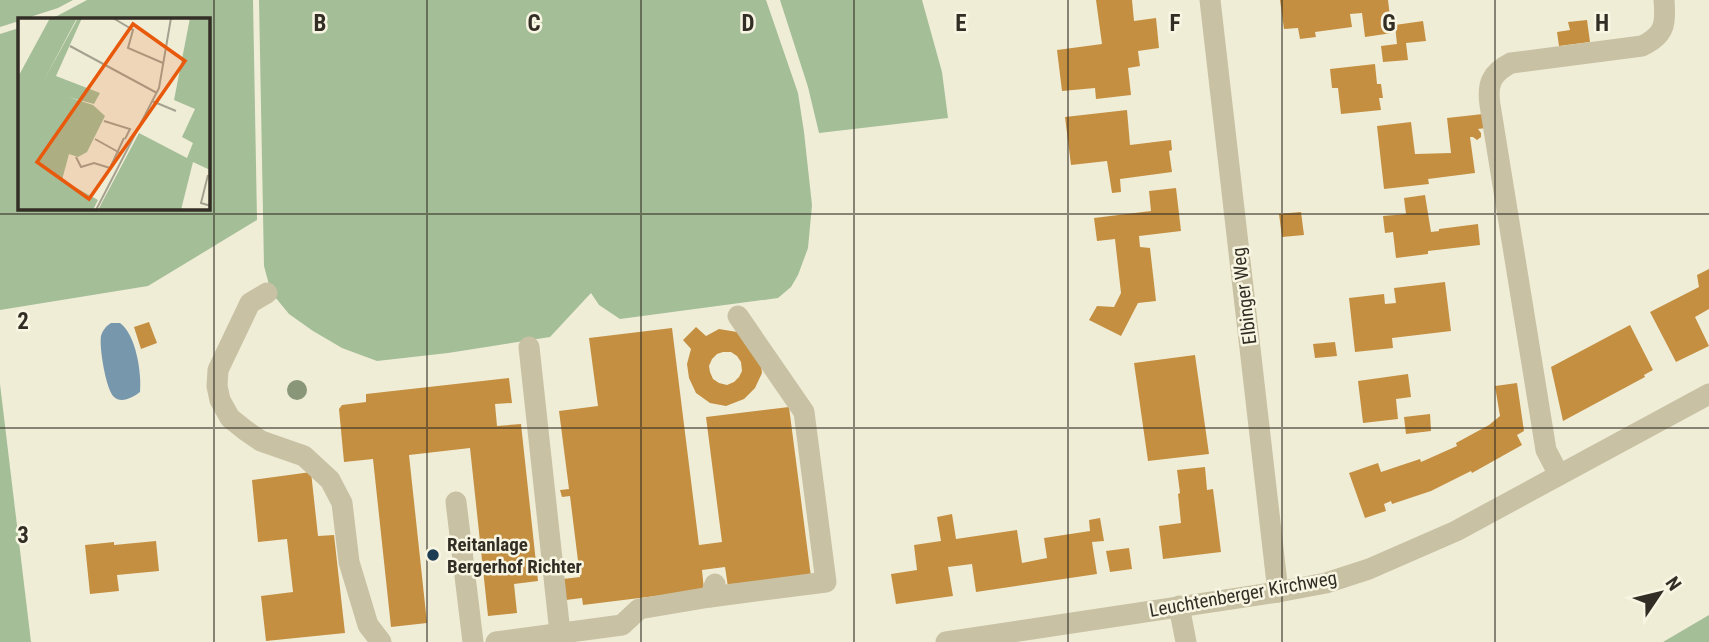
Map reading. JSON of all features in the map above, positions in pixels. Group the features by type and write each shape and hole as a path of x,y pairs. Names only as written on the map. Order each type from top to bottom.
{"street":[{"name":"Elbinger Weg","path":"1210,0 1278,592"},
{"path":"1559,475 1546,450 1490,105 1490,85 1498,70 1511,64 1633,48 1648,43 1662,31 1665,22 1664,0"},
{"path":"267,293 250,303 219,370 217,386 220,400 230,418 245,430 268,444 304,456 330,480 342,503 349,562 368,625 381,642"},
{"path":"496,642 622,625 639,609 713,590 826,582 804,412 738,316"},
{"path":"529,347 560,633"},
{"name":"Leuchtenberger Kirchweg","path":"952,642 1278,592 1326,583 1369,569 1456,531 1709,394"},
{"path":"456,502 473,642"},
{"path":"1179,607 1186,642"}],"green space":[{"path":"0,0 73,0 58,8 27,18 18,18 18,21 0,27"},
{"path":"87,0 253,0 257,220 148,286 0,310 0,34 18,28 18,210 210,210 210,18 50,18"},
{"path":"259,0 766,0 798,93 804,132 812,205 808,248 798,275 791,287 778,298 620,319 599,305 591,293 550,337 377,361 342,348 289,314 271,292 264,266"},
{"path":"780,0 922,0 942,72 948,118 819,133 808,87"},
{"path":"0,384 31,642 0,642"},
{"path":"1709,615 1709,642 1663,642"}],"water":[{"path":"111,323 120,323 126,328 139,365 140,392 124,400 117,399 111,393 102,358 101,336"}],"building":[{"path":"1096,0 1132,0 1134,21 1156,18 1159,48 1138,51 1140,66 1128,68 1131,95 1096,99 1095,88 1062,91 1057,50 1102,44"},
{"path":"1280,0 1388,0 1392,33 1365,37 1362,13 1350,14 1352,27 1315,32 1316,37 1300,39 1298,28 1284,29"},
{"path":"1587,20 1590,42 1559,46 1557,32 1570,30 1568,22"},
{"path":"1423,21 1426,41 1406,43 1408,60 1383,62 1381,46 1397,44 1395,25"},
{"path":"1375,64 1377,84 1381,84 1383,98 1379,98 1381,110 1341,114 1338,88 1332,88 1330,69"},
{"path":"1127,110 1130,145 1171,140 1172,150 1169,151 1172,172 1120,179 1121,192 1112,193 1107,161 1071,165 1065,117"},
{"path":"1483,114 1486,128 1478,129 1481,137 1477,140 1470,137 1475,173 1428,179 1429,184 1384,189 1377,126 1411,122 1415,154 1451,153 1447,118"},
{"path":"1176,188 1181,231 1139,236 1140,247 1150,248 1156,301 1138,303 1121,336 1089,320 1097,306 1114,307 1121,293 1115,239 1097,241 1094,218 1151,211 1149,191"},
{"path":"1425,195 1431,232 1478,224 1480,245 1396,258 1393,232 1385,233 1383,216 1406,214 1404,198"},
{"path":"1301,212 1304,235 1282,237 1279,214"},
{"path":"1709,269 1709,309 1695,317 1709,346 1676,362 1650,312 1699,287 1697,275"},
{"path":"1445,282 1451,331 1392,338 1393,348 1355,352 1349,298 1384,294 1385,304 1396,303 1394,288"},
{"path":"149,322 157,343 141,349 134,327"},
{"path":"1630,325 1653,370 1644,375 1645,377 1563,421 1551,367"},
{"path":"696,327 706,336 719,329 737,332 760,356 762,373 755,388 744,399 726,406 710,403 696,393 689,378 687,364 691,349 683,340","holes":["731,352 741,362 742,371 734,382 727,385 713,379 709,366 717,354"]},
{"path":"672,328 699,545 722,542 706,417 789,407 811,577 728,587 725,567 702,570 704,590 583,605 582,598 566,600 563,579 580,577 570,496 562,497 560,490 569,489 559,411 598,406 589,338"},
{"path":"1335,342 1337,356 1315,358 1313,344"},
{"path":"1195,355 1209,454 1148,461 1134,363"},
{"path":"1408,374 1411,397 1396,399 1398,419 1363,423 1358,381"},
{"path":"509,378 512,403 495,404 497,426 521,424 538,581 514,584 517,613 488,616 470,448 409,455 427,623 391,627 373,459 344,462 339,409 342,405 366,402 366,394"},
{"path":"1517,383 1524,431 1517,435 1522,445 1472,473 1471,471 1431,491 1392,504 1391,501 1384,504 1386,511 1365,518 1349,473 1378,463 1381,472 1420,459 1421,462 1457,446 1456,443 1500,416 1495,386"},
{"path":"1430,414 1431,431 1406,434 1404,417"},
{"path":"1205,467 1207,490 1213,489 1221,552 1163,559 1159,526 1181,523 1177,470"},
{"path":"311,472 318,536 334,535 345,633 266,641 261,596 293,592 287,539 258,542 252,480"},
{"path":"952,514 956,539 1017,530 1022,563 1047,558 1044,538 1090,531 1089,520 1100,518 1104,541 1092,542 1097,574 976,592 972,564 948,567 953,596 896,604 891,574 917,570 914,545 941,541 937,517"},
{"path":"156,541 159,571 117,575 119,591 90,594 85,545"},
{"path":"1129,548 1132,569 1110,572 1106,551"}],"place":[{"name":"Reitanlage Bergerhof Richter","path":"433,555"}]}
